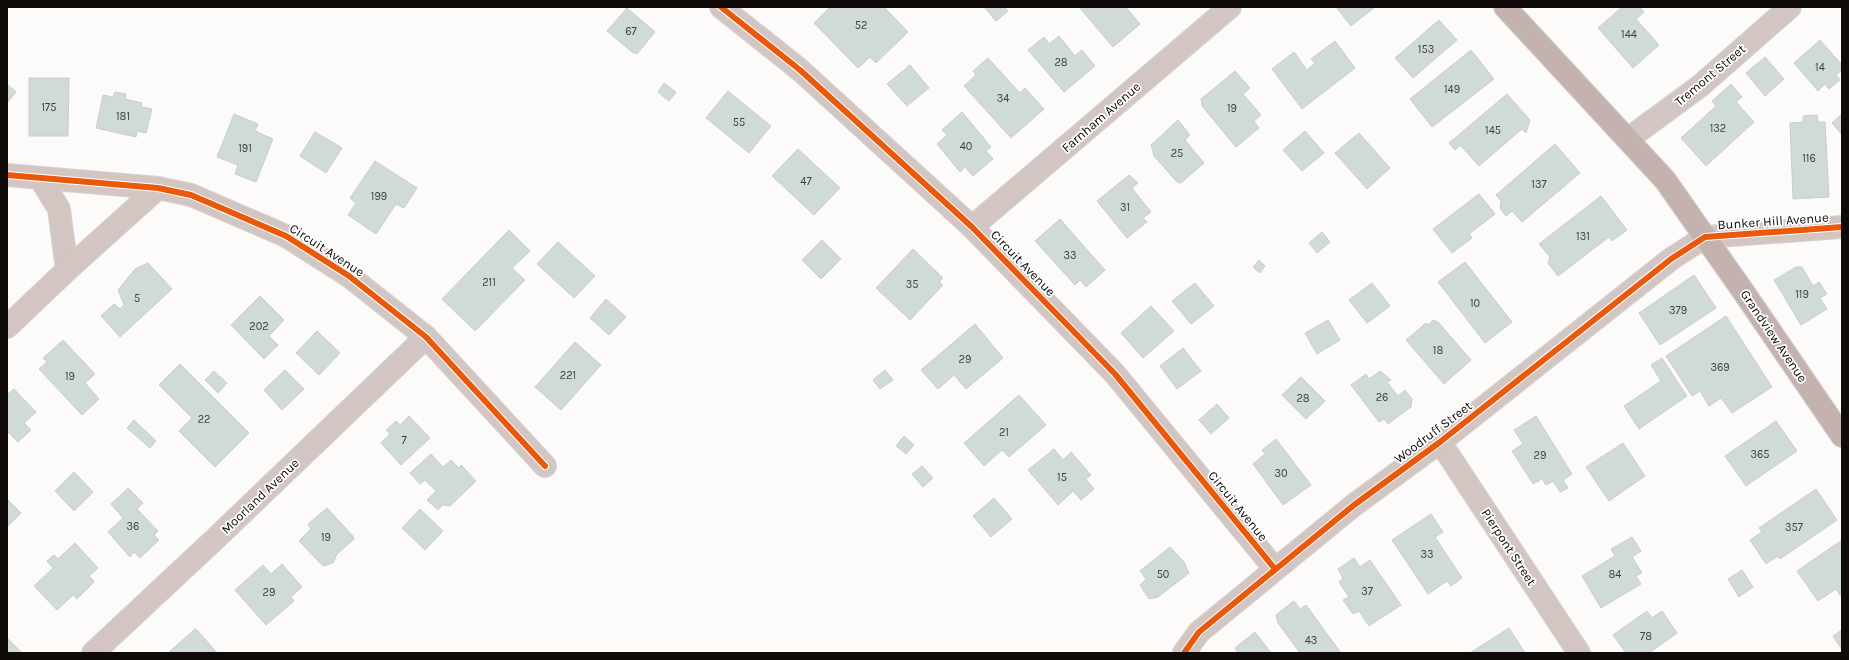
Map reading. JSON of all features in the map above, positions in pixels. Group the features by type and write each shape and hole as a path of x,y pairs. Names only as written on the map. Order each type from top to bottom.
{"main road":[{"name":"Bunker Hill Avenue","path":"1505,7 1628,139 1664,180 1705,237"},
{"name":"Grandview Avenue","path":"1705,237 1842,436"}],"street":[{"name":"Circuit Avenue","path":"721,7 800,70 972,227 1115,374 1275,569"},
{"name":"Farnham Avenue","path":"972,227 1230,7"},
{"name":"Tremont Street","path":"1628,139 1700,86 1790,7"},
{"name":"Circuit Avenue","path":"7,175 158,188 191,195 286,236 349,276 426,337 545,466"},
{"path":"40,178 59,209 67,270"},
{"path":"7,327 67,270 158,188"},
{"name":"Bunker Hill Avenue","path":"1705,237 1842,227"},
{"name":"Woodruff Street","path":"1184,653 1199,632 1354,505 1440,442 1671,259 1705,237"},
{"name":"Moorland Avenue","path":"93,653 214,540 426,337"},
{"name":"Pierpont Street","path":"1440,442 1579,653"}],"building":[{"path":"830,7 884,7 908,32 876,63 870,57 858,68 814,23"},
{"path":"984,7 1004,7 1008,11 996,21"},
{"path":"1079,7 1126,7 1140,24 1113,47"},
{"path":"1336,7 1375,7 1351,26"},
{"path":"1622,7 1640,7 1644,12 1636,19 1659,45 1633,68 1598,28"},
{"path":"627,8 655,32 637,54 632,52 607,31"},
{"path":"1439,20 1457,40 1413,78 1395,58"},
{"path":"1059,36 1075,56 1082,50 1095,66 1064,92 1028,50 1044,37 1049,44"},
{"path":"1820,40 1842,65 1842,70 1836,75 1840,80 1829,89 1825,84 1818,91 1794,63"},
{"path":"1335,41 1355,68 1302,109 1272,69 1294,52 1307,70 1315,63 1311,59"},
{"path":"1471,50 1494,79 1432,127 1410,99"},
{"path":"1765,57 1784,79 1765,96 1746,73"},
{"path":"988,58 1020,93 1025,88 1044,109 1011,138 964,86 976,75 973,71"},
{"path":"910,65 929,88 907,106 887,84"},
{"path":"1235,71 1250,88 1243,94 1261,115 1254,121 1259,128 1236,147 1202,106 1201,99"},
{"path":"29,78 69,78 68,136 29,136"},
{"path":"664,83 676,92 669,101 658,92"},
{"path":"7,84 16,92 7,103"},
{"path":"1731,84 1742,97 1736,102 1754,122 1706,166 1681,138 1716,106 1712,101"},
{"path":"728,91 771,126 749,153 706,118"},
{"path":"115,92 126,94 125,99 142,103 141,107 152,109 146,133 137,131 136,137 96,128 103,95 113,97"},
{"path":"1507,94 1530,120 1526,133 1522,129 1479,166 1460,145 1455,150 1449,143"},
{"path":"962,112 991,147 986,151 993,159 973,176 965,167 960,172 937,144 947,135 942,130"},
{"path":"234,114 258,124 255,131 273,139 256,182 235,174 238,165 217,157"},
{"path":"1842,114 1842,135 1832,123"},
{"path":"1817,115 1818,122 1825,122 1829,197 1793,199 1790,123 1803,122 1803,116"},
{"path":"1178,120 1190,135 1185,140 1204,163 1181,183 1177,182 1154,156 1151,145"},
{"path":"1305,131 1324,153 1302,171 1283,150"},
{"path":"315,132 342,148 326,173 300,156"},
{"path":"1359,133 1390,168 1367,189 1335,153"},
{"path":"1555,144 1580,173 1522,222 1512,211 1506,216 1500,208 1501,201 1496,195"},
{"path":"798,149 840,188 814,215 772,176"},
{"path":"375,161 417,188 404,208 396,204 376,234 348,215 356,203 350,198"},
{"path":"1129,175 1138,183 1132,188 1151,212 1143,218 1147,222 1127,238 1097,201"},
{"path":"1479,194 1495,214 1469,234 1472,238 1452,253 1433,229"},
{"path":"1601,196 1627,230 1612,241 1609,237 1558,276 1548,263 1550,257 1539,244"},
{"path":"1060,219 1105,270 1086,287 1080,280 1075,285 1035,241"},
{"path":"509,230 530,251 512,268 525,280 475,331 442,299"},
{"path":"1322,232 1330,242 1317,253 1309,243"},
{"path":"822,240 841,259 821,279 802,260"},
{"path":"558,242 595,276 574,298 537,264"},
{"path":"913,249 943,278 939,282 943,285 910,320 876,288"},
{"path":"1259,260 1265,266 1260,273 1253,267"},
{"path":"1465,262 1512,322 1485,343 1438,282"},
{"path":"148,263 172,289 120,337 101,316 114,304 120,309 124,305 118,290 135,269"},
{"path":"1796,267 1802,267 1813,286 1819,282 1827,294 1820,298 1827,309 1801,325 1774,280"},
{"path":"1694,275 1716,308 1660,345 1639,313"},
{"path":"1195,283 1214,306 1191,324 1172,301"},
{"path":"1372,283 1390,306 1367,323 1349,300"},
{"path":"260,296 284,320 269,336 278,345 264,359 231,325"},
{"path":"606,299 626,317 609,335 590,318"},
{"path":"1151,306 1174,331 1143,358 1121,333"},
{"path":"1726,316 1772,387 1732,413 1721,398 1709,406 1700,391 1692,396 1666,356"},
{"path":"1328,320 1340,340 1317,354 1305,333"},
{"path":"1433,320 1438,322 1471,360 1444,384 1406,340 1426,323 1428,325"},
{"path":"975,324 1003,358 966,389 954,375 938,389 921,370"},
{"path":"317,331 340,353 319,375 296,353"},
{"path":"63,340 95,374 85,383 99,399 82,415 39,369 47,362 43,358"},
{"path":"575,342 601,365 561,410 535,387"},
{"path":"1183,348 1201,371 1177,389 1160,366"},
{"path":"1662,358 1687,396 1639,429 1624,406 1661,381 1651,365"},
{"path":"180,364 249,433 215,467 179,431 192,418 159,385"},
{"path":"285,370 304,389 282,410 264,390"},
{"path":"885,370 893,380 880,389 873,380"},
{"path":"214,371 227,383 218,393 205,380"},
{"path":"1380,371 1391,380 1387,382 1398,396 1405,390 1412,399 1411,407 1388,424 1384,419 1379,422 1351,385 1366,374 1369,379"},
{"path":"1301,377 1325,401 1306,419 1282,395"},
{"path":"14,389 36,412 24,423 31,430 18,442 7,431 7,395"},
{"path":"1019,395 1046,425 1009,457 1002,450 984,466 964,443"},
{"path":"1217,404 1229,418 1211,434 1199,420"},
{"path":"409,416 430,438 401,465 381,443 390,434 386,430 396,421 400,425"},
{"path":"1536,416 1572,474 1563,480 1568,488 1560,492 1553,481 1546,485 1542,479 1533,484 1512,451 1523,444 1514,430"},
{"path":"134,420 156,441 150,448 127,428"},
{"path":"1776,421 1797,451 1746,486 1725,456"},
{"path":"904,436 914,445 906,454 896,446"},
{"path":"1276,439 1311,485 1283,505 1253,464 1265,454 1262,450"},
{"path":"1623,443 1645,476 1609,501 1586,467"},
{"path":"1054,449 1063,460 1071,452 1091,475 1086,479 1094,489 1081,500 1073,491 1058,505 1028,470"},
{"path":"431,454 443,467 451,460 459,468 461,465 476,481 450,506 443,505 438,510 427,500 436,491 425,480 420,484 410,473"},
{"path":"922,466 933,478 923,487 912,474"},
{"path":"74,472 93,492 74,511 55,491"},
{"path":"128,488 143,503 137,509 158,531 154,535 159,540 140,558 134,552 130,557 108,532 123,518 111,504"},
{"path":"1816,489 1837,520 1780,559 1778,556 1766,564 1750,540 1762,532 1759,528"},
{"path":"994,498 1012,519 991,537 973,516"},
{"path":"7,499 21,513 8,526 7,525"},
{"path":"327,508 353,536 354,539 337,554 333,563 323,566 299,541 311,529 308,524"},
{"path":"420,509 443,531 425,550 402,528"},
{"path":"1431,514 1443,532 1435,537 1462,578 1451,586 1447,581 1428,594 1392,540"},
{"path":"1632,537 1641,551 1632,557 1642,573 1636,576 1641,584 1601,608 1582,576 1615,556 1611,549"},
{"path":"1842,540 1842,594 1840,595 1836,589 1818,601 1797,571"},
{"path":"75,543 98,568 89,576 94,581 92,584 77,599 73,595 57,610 34,586 53,568 47,561 54,555 58,559"},
{"path":"1170,547 1184,562 1189,573 1158,597 1149,599 1140,585 1146,579 1140,571"},
{"path":"1354,558 1360,567 1370,560 1401,605 1369,626 1359,611 1353,614 1343,600 1349,597 1339,582 1343,578 1338,569"},
{"path":"282,564 302,587 291,597 294,601 266,625 235,590 263,565 271,574"},
{"path":"1742,570 1753,587 1739,597 1728,579"},
{"path":"1294,601 1300,609 1306,605 1341,653 1300,653 1278,623 1276,615"},
{"path":"1647,611 1652,618 1662,611 1677,633 1649,653 1626,653 1613,635"},
{"path":"1509,628 1525,653 1470,653"},
{"path":"195,629 217,653 168,653"},
{"path":"1842,630 1842,650 1833,636"},
{"path":"1255,632 1271,653 1238,653 1235,648"},
{"path":"7,638 21,652 20,653 7,653"}],"cycle path":[{"path":"721,7 800,70 972,227 1115,374 1275,569"},
{"path":"7,175 158,188 191,195 286,236 349,276 426,337 545,466"},
{"path":"1184,653 1199,632 1354,505 1440,442 1671,259 1705,237 1842,227"}]}
